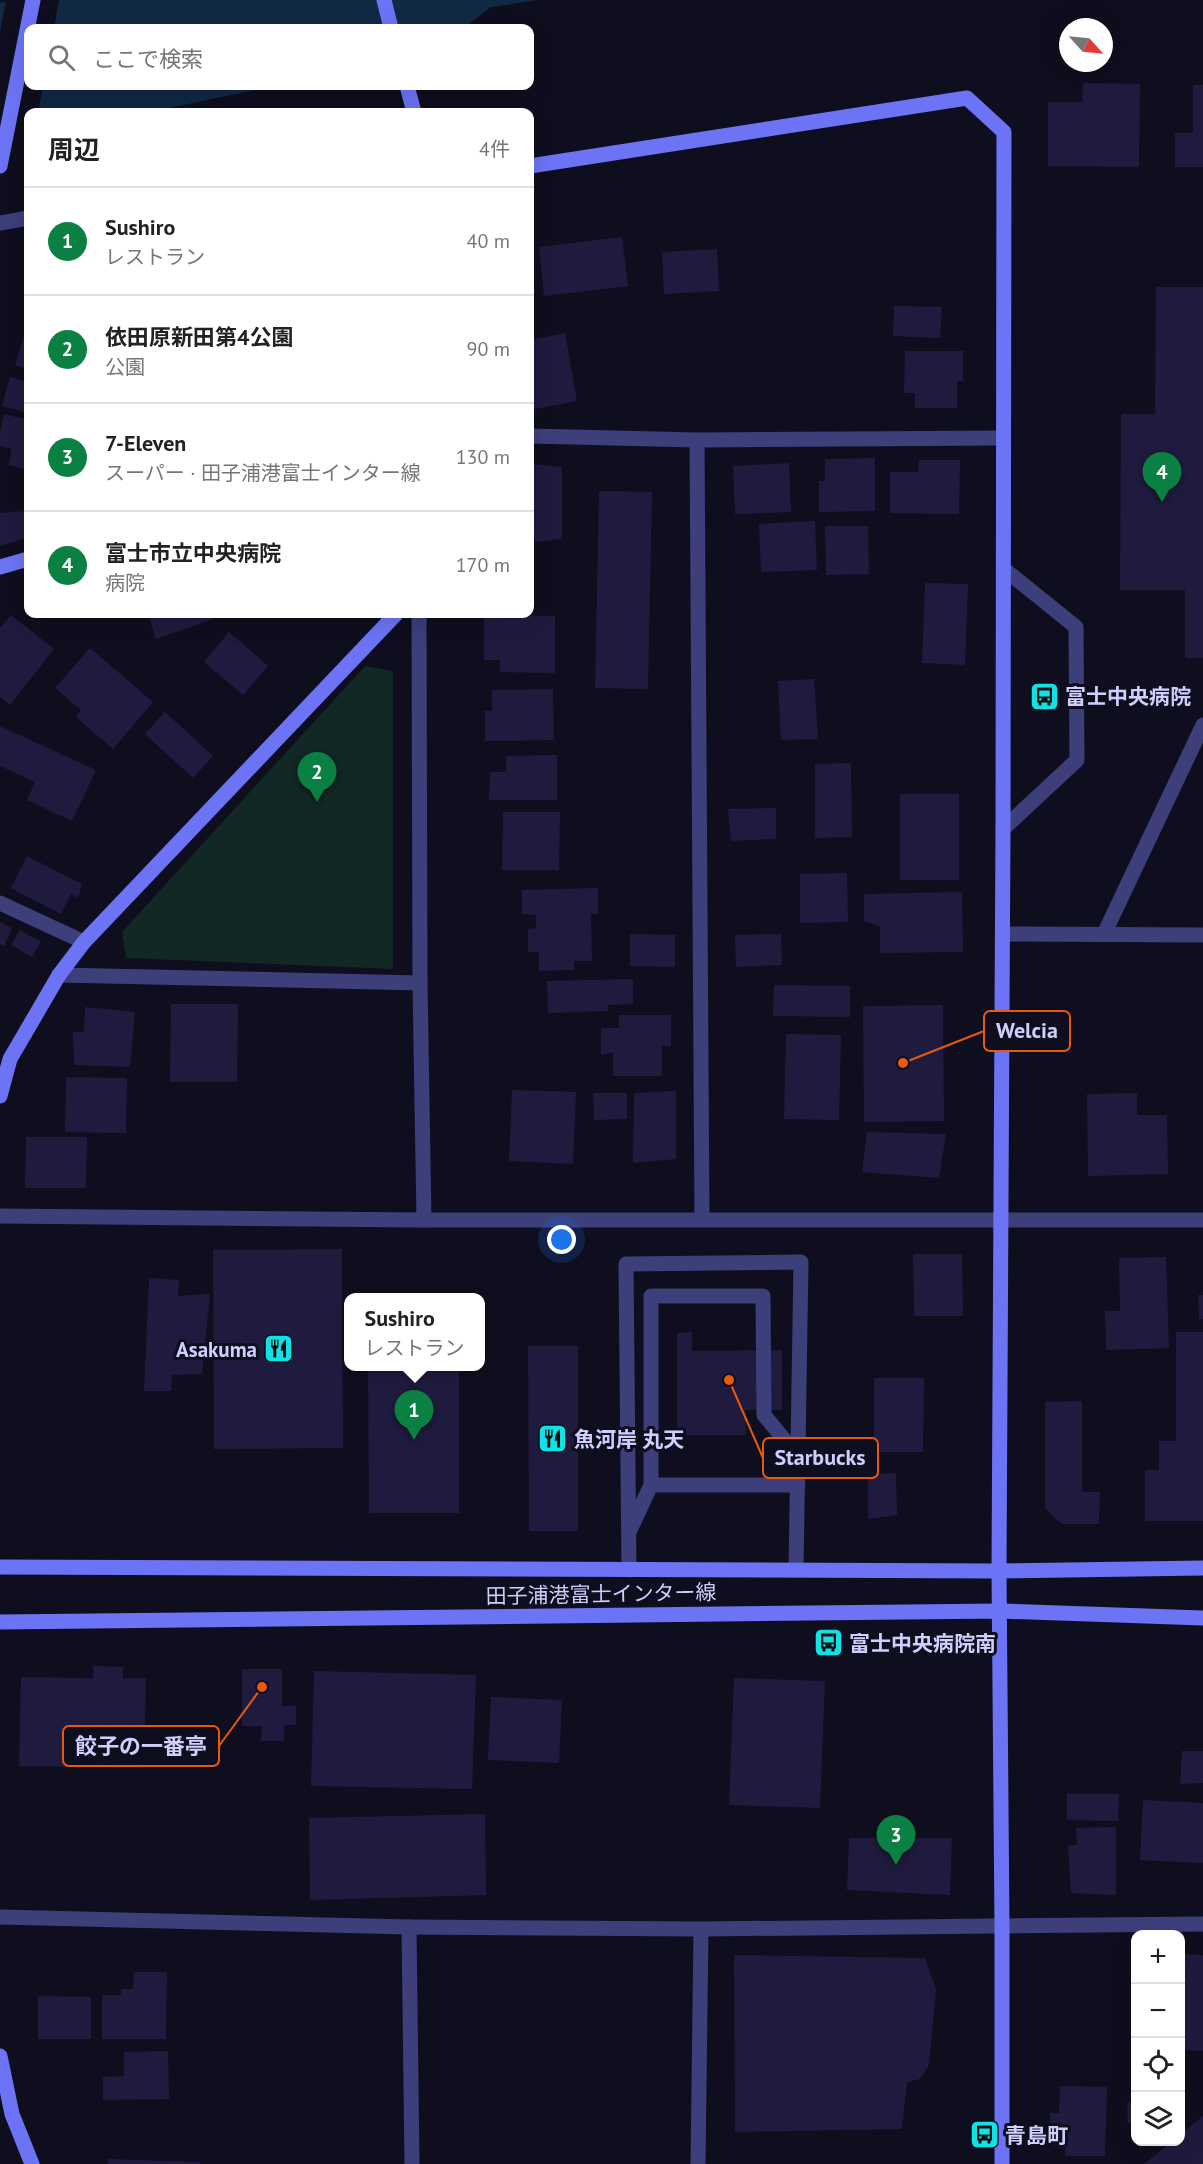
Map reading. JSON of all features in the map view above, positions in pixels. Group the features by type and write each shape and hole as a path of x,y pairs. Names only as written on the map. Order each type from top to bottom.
{"street":[{"path":"28,24 33,0"},
{"path":"384,0 390,24"},
{"path":"0,166 24,45"},
{"path":"407,90 413,108"},
{"path":"534,165 967,98 1004,132 999,1571 1002,2164"},
{"path":"0,223 24,219"},
{"path":"534,436 697,440 1003,438"},
{"path":"697,440 702,1219"},
{"path":"0,567 24,560"},
{"path":"1003,829 1077,760 1076,627 1004,569"},
{"path":"0,1096 10,1059 59,975 84,942 392,618"},
{"path":"419,618 420,983 424,1220"},
{"path":"1104,934 1203,725"},
{"path":"0,903 84,942"},
{"path":"1003,934 1203,935"},
{"path":"59,975 420,983"},
{"path":"0,1216 424,1220 1203,1220"},
{"path":"629,1570 627,1264 801,1262 796,1570"},
{"path":"628,1532 651,1485 651,1296 763,1296 764,1415 798,1456"},
{"path":"651,1485 798,1485"},
{"name":"田子浦港富士インター線","path":"0,1567 999,1571 1203,1568"},
{"name":"田子浦港富士インター線","path":"0,1622 1000,1611 1203,1618"},
{"path":"0,1917 409,1927 701,1929 1203,1924"},
{"path":"409,1927 412,2164"},
{"path":"698,2164 701,1929"},
{"path":"0,2056 12,2114 32,2164"}],"green space":[{"path":"365,666 393,671 393,969 126,958 122,932"}],"water":[{"path":"11,0 538,0 491,7 469,24 24,24 24,90 255,90 169,108 24,108 24,117 0,145 0,3"}],"pier":[{"path":"6,0 59,0 55,24 24,24 24,90 42,90 39,108 24,108 24,143 0,148 0,33"}],"building":[{"path":"1083,83 1140,84 1139,167 1048,166 1048,102 1082,102"},
{"path":"1193,85 1203,85 1203,167 1175,167 1175,133 1193,133"},
{"path":"622,237 628,286 544,296 539,247"},
{"path":"717,249 719,291 664,294 662,252"},
{"path":"1156,287 1203,287 1203,658 1185,658 1185,590 1120,590 1121,414 1155,414"},
{"path":"894,306 942,307 940,338 893,336"},
{"path":"565,333 577,401 534,409 534,339"},
{"path":"24,336 24,368 15,365"},
{"path":"905,351 963,351 963,381 957,381 957,408 915,408 915,393 904,393"},
{"path":"10,377 24,381 24,412 2,406"},
{"path":"4,414 24,419 24,469 8,465 12,449 0,446"},
{"path":"875,458 875,511 819,512 819,481 825,481 825,459"},
{"path":"919,460 960,460 959,514 890,513 890,472 918,472"},
{"path":"789,463 791,512 735,514 733,466"},
{"path":"534,464 562,467 562,539 535,542"},
{"path":"599,491 652,492 648,689 595,688"},
{"path":"24,511 24,538 0,546 0,513"},
{"path":"815,521 817,570 761,572 759,524"},
{"path":"825,526 868,526 869,574 826,575"},
{"path":"925,583 968,584 965,665 922,663"},
{"path":"11,615 54,649 10,705 0,697 0,628"},
{"path":"555,616 555,673 500,672 500,660 484,660 484,618"},
{"path":"149,618 213,618 213,619 156,639"},
{"path":"229,632 268,666 243,695 204,662"},
{"path":"90,648 153,702 113,749 76,717 81,710 55,688"},
{"path":"814,679 818,739 781,740 778,681"},
{"path":"553,689 554,740 485,741 485,711 492,711 492,690"},
{"path":"165,712 213,756 193,778 145,734"},
{"path":"0,726 96,770 72,821 27,800 35,782 0,766"},
{"path":"557,755 557,800 489,800 490,772 506,772 506,756"},
{"path":"851,763 852,837 815,838 815,764"},
{"path":"900,794 959,794 959,880 900,880"},
{"path":"776,808 776,839 731,841 728,809"},
{"path":"503,812 560,812 559,870 502,870"},
{"path":"27,856 82,884 78,898 71,894 61,914 11,888"},
{"path":"847,873 848,922 800,923 800,874"},
{"path":"598,888 598,914 591,914 592,961 574,961 574,970 539,971 539,952 528,952 528,929 536,928 536,915 522,914 522,890"},
{"path":"962,892 963,952 880,953 880,927 864,921 864,894"},
{"path":"0,922 12,928 4,946 0,944"},
{"path":"20,930 41,942 32,957 11,945"},
{"path":"630,934 675,935 675,967 630,966"},
{"path":"781,934 782,965 736,967 735,935"},
{"path":"633,979 633,1004 608,1005 608,1011 548,1013 547,981"},
{"path":"774,985 850,986 850,1017 773,1016"},
{"path":"171,1004 238,1004 237,1082 170,1082"},
{"path":"943,1005 944,1121 864,1122 863,1006"},
{"path":"85,1007 135,1012 130,1067 74,1065 73,1032 84,1032"},
{"path":"619,1015 671,1015 671,1046 662,1046 662,1076 613,1076 613,1052 601,1055 601,1028 619,1028"},
{"path":"786,1034 841,1035 839,1120 784,1119"},
{"path":"66,1077 127,1078 126,1133 65,1132"},
{"path":"512,1090 576,1092 573,1164 509,1161"},
{"path":"676,1091 676,1159 633,1163 634,1093"},
{"path":"593,1093 627,1093 627,1119 594,1120"},
{"path":"1137,1093 1137,1115 1167,1115 1168,1174 1088,1176 1087,1094"},
{"path":"867,1132 946,1134 939,1178 862,1172"},
{"path":"26,1137 87,1137 86,1188 25,1188"},
{"name":"Asakuma","path":"342,1249 343,1448 214,1449 213,1250"},
{"path":"913,1254 962,1254 963,1316 914,1316"},
{"path":"1166,1257 1169,1348 1106,1350 1105,1311 1120,1311 1119,1258"},
{"path":"149,1278 179,1280 178,1296 210,1294 202,1374 172,1375 171,1391 144,1391"},
{"path":"1198,1295 1203,1295 1203,1319 1199,1319"},
{"path":"692,1332 692,1351 782,1350 782,1410 746,1410 746,1435 677,1435 677,1333"},
{"path":"1176,1332 1203,1332 1203,1521 1145,1521 1145,1470 1159,1470 1159,1441 1176,1441"},
{"name":"魚河岸 丸天","path":"528,1346 578,1346 578,1531 529,1531"},
{"path":"368,1371 459,1371 459,1513 369,1513"},
{"path":"874,1378 924,1378 923,1452 874,1452"},
{"path":"1082,1401 1082,1492 1100,1492 1099,1524 1062,1524 1045,1508 1045,1402"},
{"path":"896,1473 897,1515 868,1519 868,1474"},
{"path":"93,1666 123,1667 123,1678 146,1678 144,1768 19,1766 21,1677 93,1678"},
{"path":"242,1669 282,1669 282,1706 296,1706 296,1725 284,1725 284,1741 261,1741 262,1726 242,1726"},
{"path":"314,1671 476,1675 472,1789 311,1786"},
{"path":"734,1678 825,1681 820,1808 729,1805"},
{"path":"491,1697 562,1700 559,1763 488,1760"},
{"path":"1182,1751 1203,1751 1203,1783 1180,1784"},
{"path":"1067,1794 1119,1794 1118,1821 1067,1820"},
{"path":"1143,1800 1203,1803 1203,1863 1140,1860"},
{"path":"485,1814 486,1895 310,1900 309,1818"},
{"path":"1116,1827 1116,1895 1071,1893 1068,1845 1077,1845 1076,1828"},
{"path":"849,1838 952,1838 950,1895 847,1890"},
{"path":"1185,1954 1203,1955 1203,2051 1185,2050"},
{"path":"734,1955 925,1958 936,1989 929,2065 920,2079 907,2082 902,2129 735,2132"},
{"path":"134,1972 167,1972 166,2039 102,2039 102,1995 121,1995 121,1989 133,1989"},
{"path":"38,1996 91,1997 91,2039 38,2039"},
{"path":"168,2051 169,2099 103,2100 103,2077 124,2076 124,2052"},
{"path":"1060,2086 1107,2087 1105,2156 1065,2156 1065,2145 1049,2145 1050,2113 1059,2113"},
{"path":"1127,2103 1131,2103 1131,2123 1128,2123"},
{"path":"1203,2116 1203,2164 1144,2164 1167,2146 1185,2146 1185,2131"},
{"path":"108,2159 200,2162 200,2164 108,2164"}],"place":[{"name":"富士市立中央病院","path":"1162,502"},
{"name":"富士中央病院","path":"1044,696"},
{"name":"依田原新田第4公園","path":"317,802"},
{"name":"Welcia","path":"903,1063"},
{"name":"Asakuma","path":"278,1349"},
{"name":"Starbucks","path":"729,1380"},
{"name":"魚河岸 丸天","path":"553,1439"},
{"name":"Sushiro","path":"414,1440"},
{"name":"富士中央病院南","path":"828,1643"},
{"name":"餃子の一番亭","path":"262,1687"},
{"name":"7-Eleven","path":"896,1865"},
{"name":"青島町","path":"984,2135"}]}
